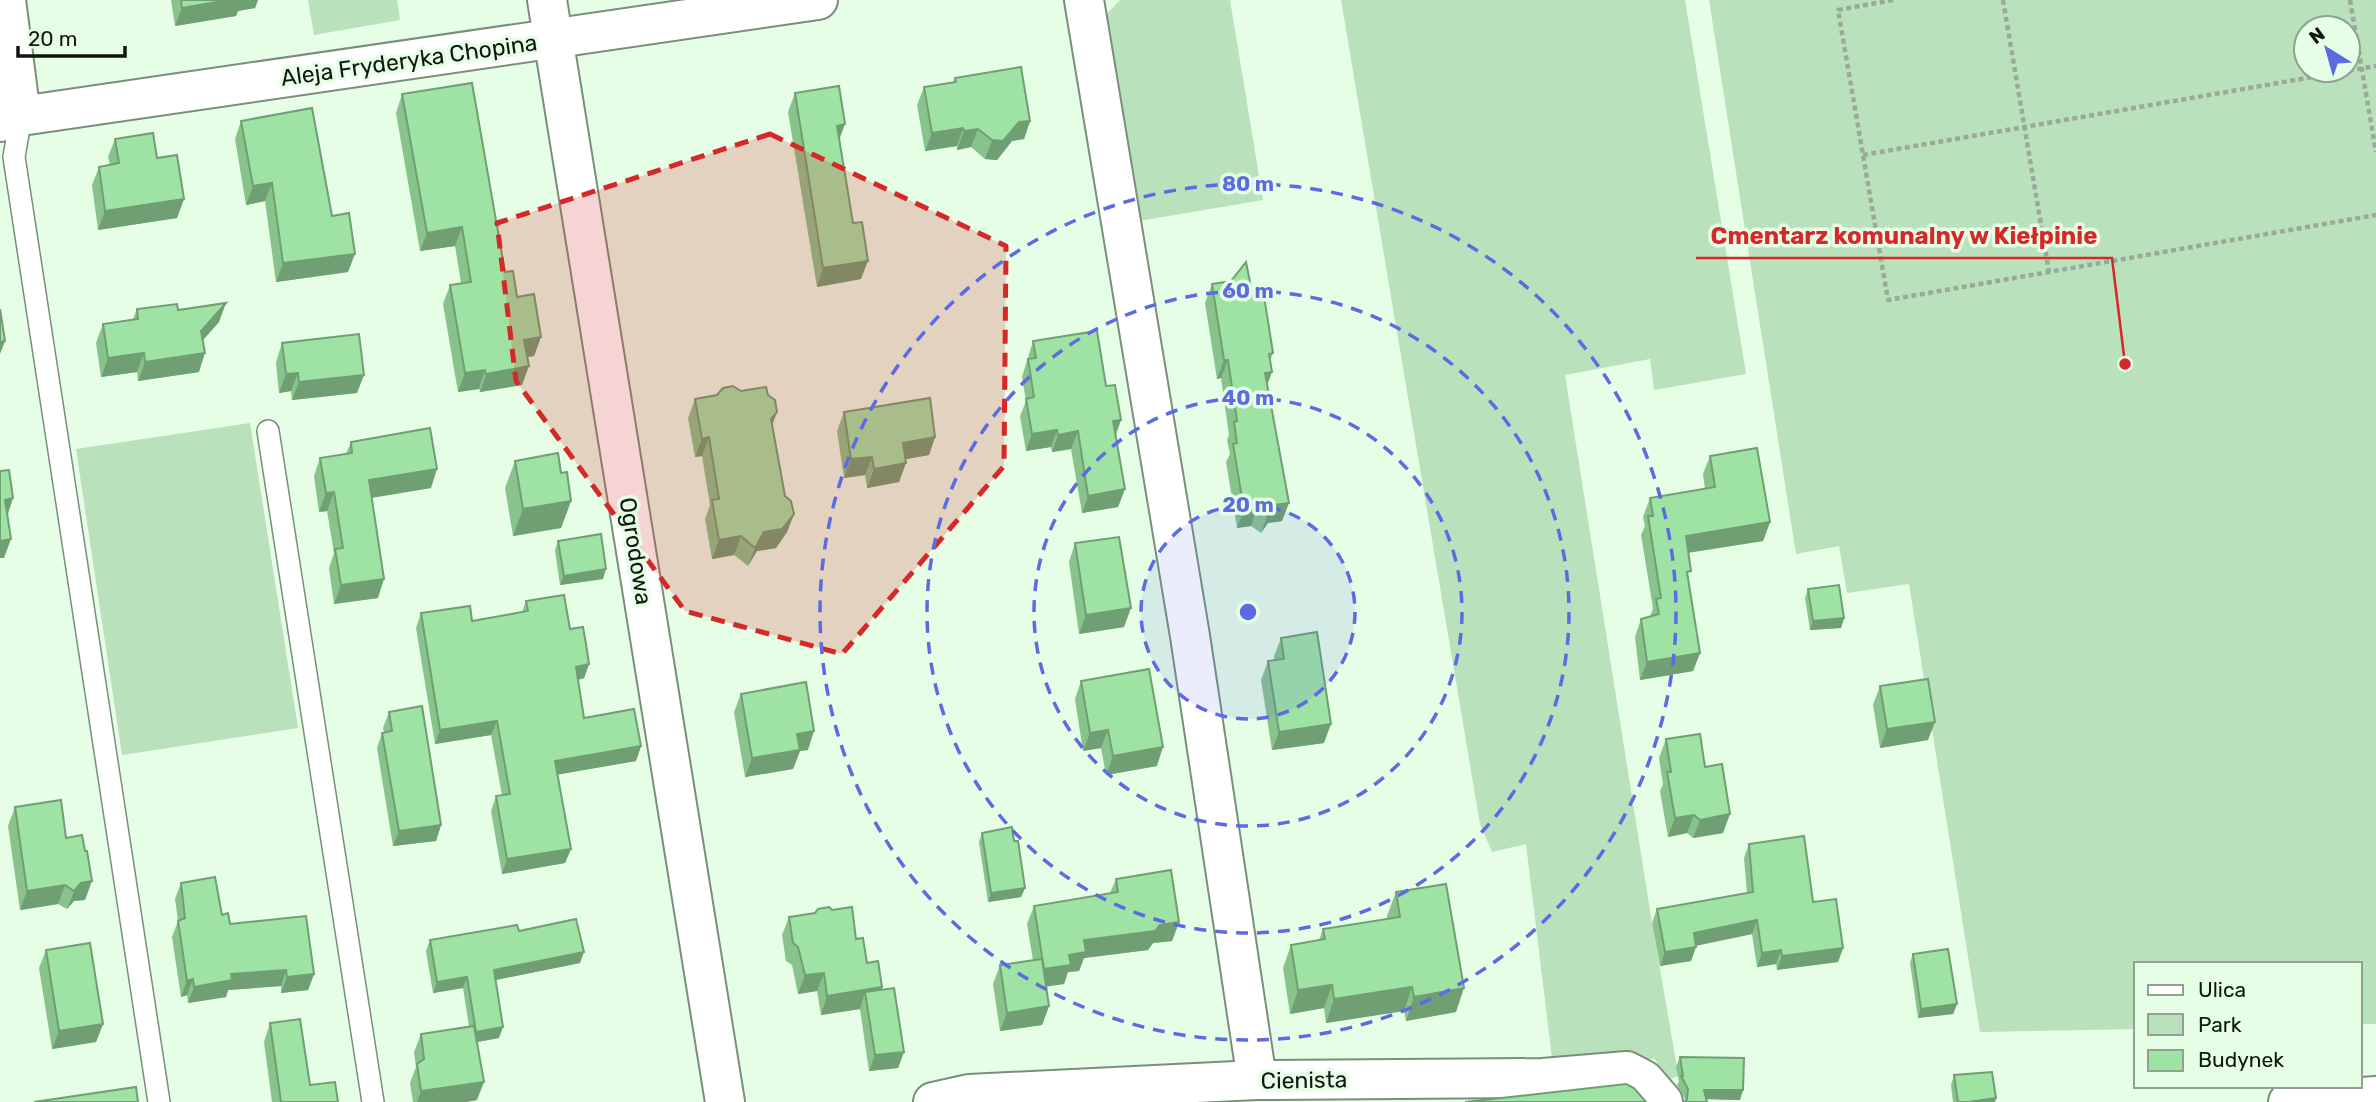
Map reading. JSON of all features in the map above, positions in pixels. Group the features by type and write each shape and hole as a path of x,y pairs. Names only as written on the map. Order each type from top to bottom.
{"street":[{"path":"6,0 10,119"},
{"name":"Ogrodowa","path":"547,0 725,1102"},
{"name":"Aleja Fryderyka Chopina","path":"10,119 818,0"},
{"path":"1088,1 1191,636 1257,1080"},
{"name":"Cienista","path":"933,1102 969,1094 1257,1080 1543,1078 1627,1071 1644,1080 1663,1102"},
{"path":"2288,1102 2376,1096"}],"lane":[{"path":"10,119 159,1102"},
{"path":"268,431 373,1102"}],"path":[{"path":"1893,0 1838,10 1888,300 2376,215"},
{"path":"2003,0 2049,272"},
{"path":"2376,66 2362,69 2376,152"},
{"path":"1863,155 2292,81"}],"highlighted area":[{"path":"770,134 1006,246 1004,466 842,654 685,611 516,381 497,223"}],"green space":[{"path":"308,0 397,0 400,20 314,35"},
{"path":"1120,0 1230,0 1263,200 1127,223 1104,17"},
{"path":"1341,0 1685,0 1746,374 1654,390 1650,359 1565,375 1677,1067 1678,1076 1668,1080 1655,1059 1552,1058 1526,844 1492,852 1480,824"},
{"path":"1709,0 2376,0 2376,1024 2362,1024 2362,962 2134,962 2134,1029 1980,1032 1909,584 1847,593 1839,546 1796,554"},
{"path":"250,423 298,728 122,755 76,449"}],"building":[{"path":"181,0 229,0 182,8"},
{"path":"1021,67 1030,121 1019,122 1003,141 992,140 978,129 964,131 963,128 932,133 924,87 956,82 955,78"},
{"path":"472,83 505,272 513,271 517,297 534,294 541,337 524,340 529,366 486,374 485,370 465,373 450,285 471,282 462,227 427,233 402,94"},
{"path":"839,86 845,124 837,126 853,223 862,222 868,261 823,268 795,93"},
{"path":"312,108 332,216 349,213 355,254 283,263 272,183 253,186 241,121"},
{"path":"153,133 157,158 177,155 184,199 105,211 99,167 119,163 115,139"},
{"path":"1246,262 1253,297 1264,296 1273,353 1269,354 1272,372 1265,373 1289,503 1274,505 1268,514 1257,508 1244,510 1233,444 1237,443 1234,422 1237,421 1212,284 1231,281"},
{"path":"226,303 201,331 205,353 145,362 144,353 108,358 103,324 138,319 137,309 177,304 178,310"},
{"path":"0,309 5,341 0,342"},
{"path":"1097,331 1106,386 1115,385 1121,420 1113,421 1125,489 1088,496 1078,431 1058,435 1057,430 1032,434 1026,399 1034,397 1028,359 1036,358 1033,341"},
{"path":"359,334 364,375 299,382 298,373 286,374 282,343"},
{"path":"733,386 741,391 766,387 768,395 775,400 777,412 771,419 785,496 791,501 794,514 782,529 764,532 755,548 741,536 719,540 712,500 719,499 709,437 702,439 695,399 717,395 723,388"},
{"path":"930,398 935,437 903,443 906,463 874,469 872,457 851,459 844,412"},
{"path":"430,428 437,469 369,480 384,579 341,585 335,549 343,548 334,492 326,493 320,458 352,453 351,442"},
{"path":"1757,448 1770,522 1686,536 1691,571 1687,572 1700,653 1647,662 1641,619 1659,614 1656,599 1661,598 1648,516 1653,516 1650,498 1715,487 1710,456"},
{"path":"558,453 561,473 567,472 571,501 523,509 515,461"},
{"path":"9,470 13,498 5,500 11,539 0,541 0,471"},
{"path":"601,534 606,569 564,576 558,541"},
{"path":"1119,537 1131,608 1086,615 1075,543"},
{"path":"1839,585 1844,618 1813,621 1808,589"},
{"path":"564,595 570,629 583,627 586,644 589,664 576,667 584,718 634,709 641,746 555,761 571,849 507,859 496,796 510,794 497,721 440,730 421,613 470,606 472,621 528,611 526,601"},
{"path":"1317,632 1331,724 1279,732 1268,661 1284,659 1281,638"},
{"path":"1149,669 1163,747 1113,756 1108,730 1090,733 1081,681"},
{"path":"1928,679 1935,722 1887,729 1880,686"},
{"path":"806,682 814,731 797,734 800,750 752,758 741,694"},
{"path":"422,706 441,825 399,831 382,733 392,731 389,712"},
{"path":"1700,734 1705,767 1722,764 1730,814 1700,820 1694,815 1675,818 1667,772 1671,772 1666,739"},
{"path":"61,800 66,838 82,835 92,881 81,883 74,891 65,885 27,891 15,807"},
{"path":"1012,827 1014,841 1018,841 1025,888 991,893 982,833"},
{"path":"1804,836 1813,902 1836,899 1843,948 1782,956 1781,950 1762,953 1757,920 1694,933 1696,947 1665,952 1657,909 1753,892 1749,844"},
{"path":"1171,870 1179,922 1160,925 1155,931 1084,940 1086,952 1069,955 1071,965 1044,969 1034,906 1118,892 1116,879"},
{"path":"215,877 222,915 228,913 230,924 306,916 314,974 287,977 286,970 231,974 232,980 194,987 193,979 187,981 178,921 185,918 181,883"},
{"path":"1446,884 1464,988 1414,997 1412,987 1334,999 1332,985 1298,990 1291,945 1325,939 1323,929 1400,917 1396,892"},
{"path":"829,907 832,910 852,907 856,939 863,938 867,963 878,961 882,987 827,996 824,973 805,975 798,947 793,943 789,917 815,913 818,909"},
{"path":"576,919 584,952 494,970 503,1027 476,1032 467,977 437,982 430,940 517,925 519,931"},
{"path":"90,943 103,1024 59,1031 46,950"},
{"path":"1948,949 1957,1004 1921,1009 1913,954"},
{"path":"1042,959 1049,1006 1007,1013 1000,965"},
{"path":"894,988 904,1052 875,1055 865,992"},
{"path":"300,1019 310,1085 335,1082 338,1102 281,1102 270,1023"},
{"path":"474,1026 484,1082 421,1091 417,1064 424,1059 421,1034"},
{"path":"1680,1057 1744,1058 1743,1090 1704,1090 1707,1102 1685,1102 1688,1089 1681,1076"},
{"path":"1992,1072 1996,1098 1958,1102 1954,1075"},
{"path":"1626,1084 1634,1088 1646,1102 1465,1102"},
{"path":"136,1087 138,1102 34,1102"}],"place":[{"name":"Cmentarz komunalny w Kiełpinie","path":"2125,364"}]}
